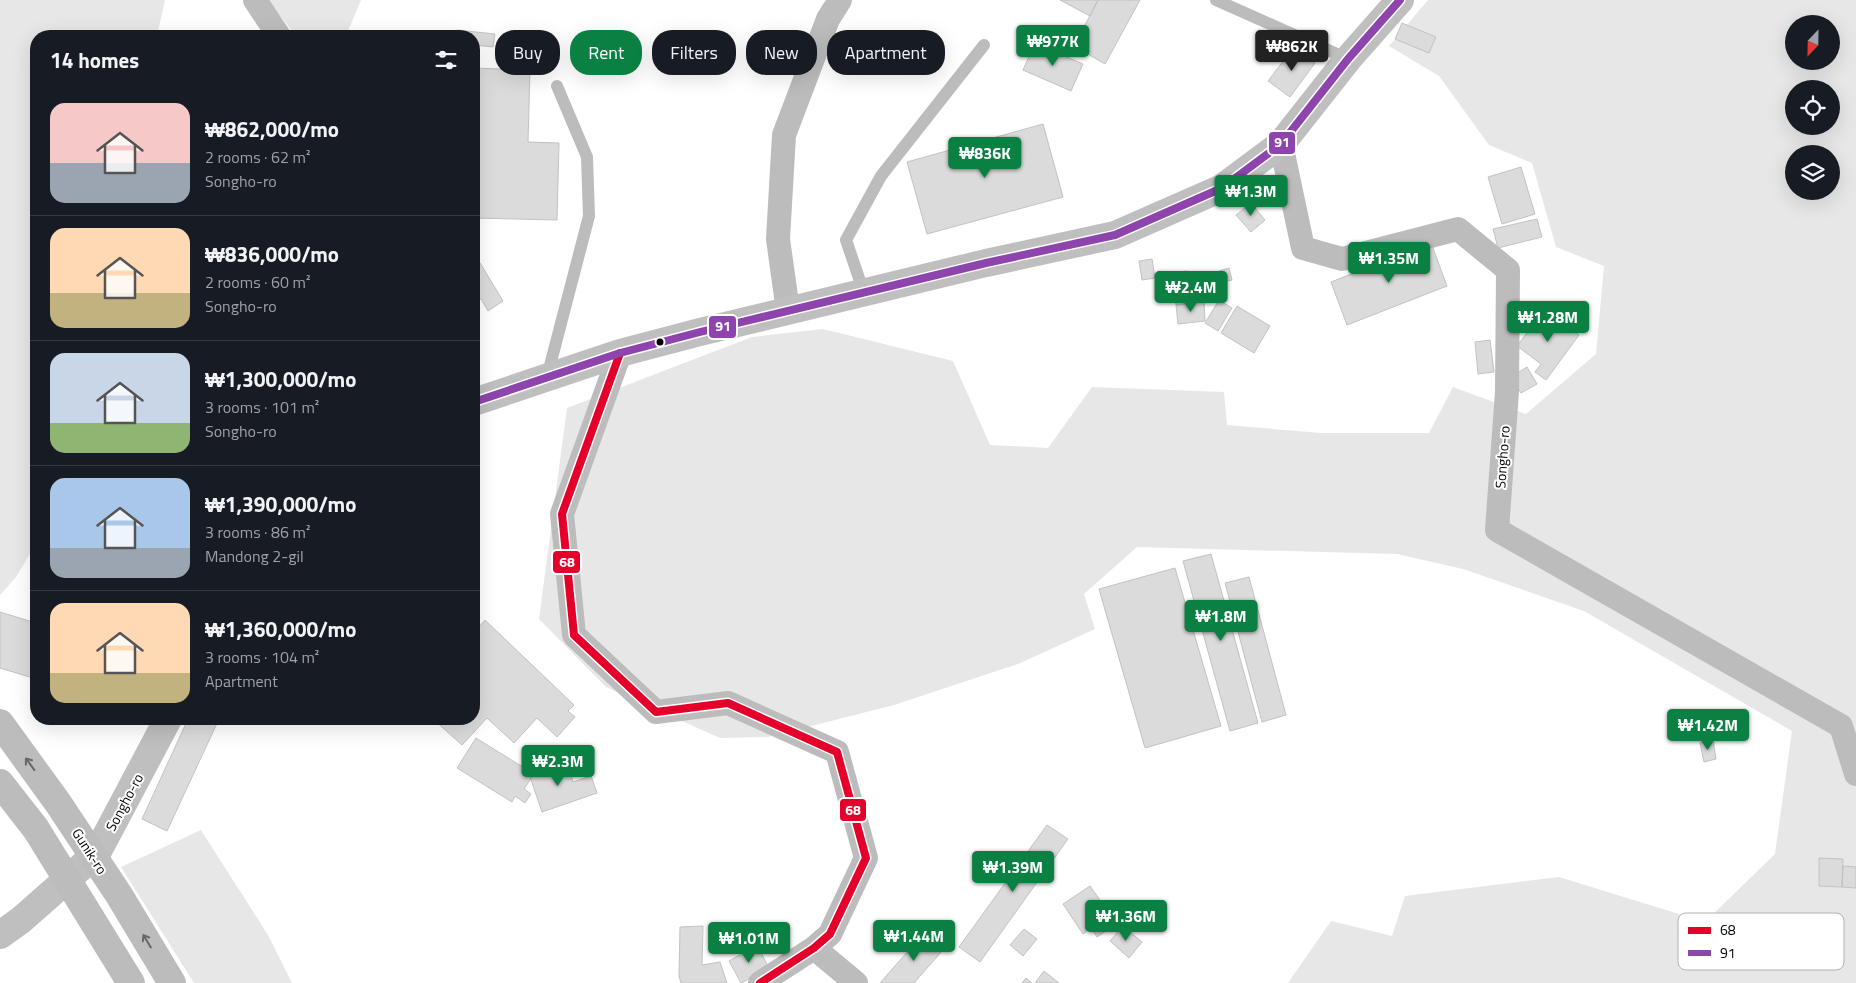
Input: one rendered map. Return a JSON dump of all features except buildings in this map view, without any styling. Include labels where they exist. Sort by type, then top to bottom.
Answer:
[{"type":"highway","name":"Gunik-ro","points":[[0,724],[58,803],[119,896],[172,983]]},
{"type":"highway","points":[[0,783],[36,829],[131,983]]},
{"type":"main road","points":[[480,400],[620,353],[700,332],[986,263],[1115,235],[1222,188],[1281,144],[1348,58],[1400,0]]},
{"type":"main road","name":"Songho-ro","points":[[0,935],[21,920],[97,853],[165,725]]},
{"type":"street","points":[[256,0],[275,30]]},
{"type":"street","points":[[788,311],[778,239],[784,135],[828,19],[840,0]]},
{"type":"street","name":"Songho-ro","points":[[1281,144],[1303,248],[1342,259],[1458,229],[1508,270],[1507,392],[1497,530],[1841,726],[1856,774]]},
{"type":"street","points":[[620,353],[562,514],[574,635],[656,712],[728,703],[837,752],[866,858],[830,934],[814,948],[760,983]]},
{"type":"street","points":[[814,948],[856,983]]},
{"type":"lane","points":[[1216,0],[1348,58]]},
{"type":"lane","points":[[864,293],[846,240],[881,176],[984,45]]},
{"type":"lane","points":[[547,377],[589,216],[587,157],[557,86]]},
{"type":"shaded area","points":[[0,0],[165,0],[158,30],[30,30],[30,554],[16,577],[0,595]]},
{"type":"shaded area","points":[[268,0],[361,0],[348,30],[291,30]]},
{"type":"shaded area","points":[[1428,0],[1856,0],[1856,983],[1288,983],[1331,921],[1392,936],[1405,896],[1559,877],[1678,914],[1678,970],[1844,970],[1844,913],[1714,913],[1775,854],[1792,731],[1584,611],[1463,569],[1397,554],[1137,547],[1084,594],[1095,629],[1018,664],[894,705],[768,737],[720,738],[606,687],[539,619],[567,408],[752,337],[823,329],[953,361],[990,445],[1048,448],[1092,387],[1224,392],[1227,425],[1321,433],[1429,433],[1453,387],[1526,414],[1596,354],[1604,266],[1556,247],[1532,163],[1489,145],[1439,76],[1389,46]]},
{"type":"shaded area","points":[[201,830],[268,935],[292,983],[194,983],[121,867]]},
{"type":"transit line","name":"91","points":[[480,400],[620,353],[700,332],[986,263],[1115,235],[1222,188],[1281,144],[1348,59],[1400,0]]},
{"type":"transit line","name":"68","points":[[620,353],[562,514],[574,635],[656,712],[728,703],[837,752],[866,858],[830,934],[814,948],[760,983]]}]
